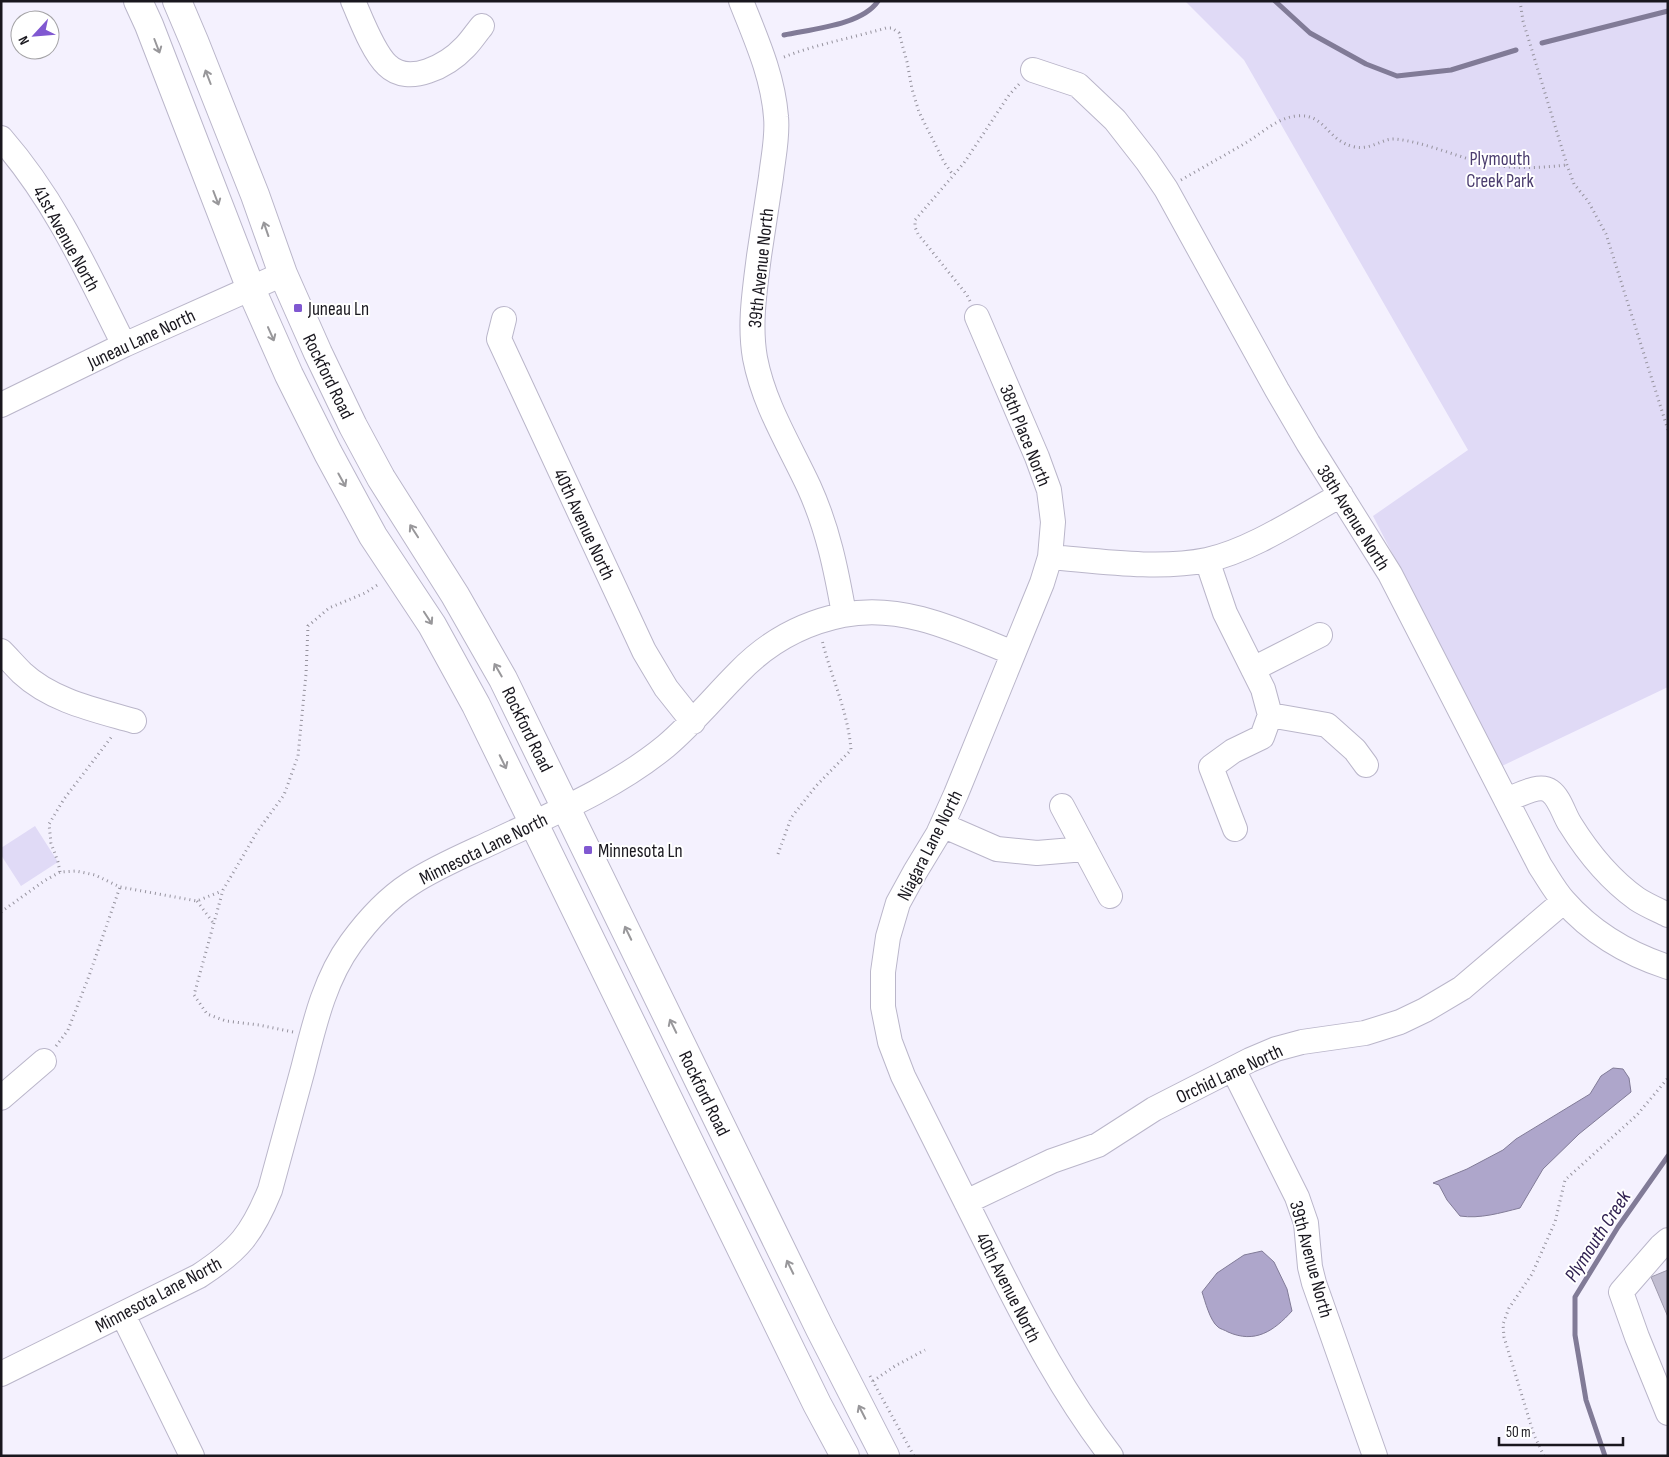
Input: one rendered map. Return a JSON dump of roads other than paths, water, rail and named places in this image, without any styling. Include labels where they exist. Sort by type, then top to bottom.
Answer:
[{"type":"main road","name":"Rockford Road","points":[[138,1],[251,289],[289,375],[328,453],[373,536],[432,625],[476,705],[812,1395],[845,1456]]},
{"type":"main road","name":"Rockford Road","points":[[177,1],[255,195],[283,274],[318,353],[381,478],[455,595],[503,678],[820,1329],[885,1456]]},
{"type":"street","points":[[352,1],[380,56],[388,66],[399,72],[412,75],[426,73],[464,48],[482,26]]},
{"type":"street","name":"39th Avenue North","points":[[741,1],[771,83],[776,118],[774,152],[754,291],[752,324],[755,357],[774,419],[809,487],[826,530],[837,573],[844,614]]},
{"type":"street","name":"38th Avenue North","points":[[1032,70],[1078,85],[1116,120],[1166,189],[1277,390],[1390,574],[1540,866],[1564,901],[1580,918],[1606,938],[1635,954],[1668,967]]},
{"type":"street","name":"41st Avenue North","points":[[1,138],[18,157],[47,198],[72,241],[124,345]]},
{"type":"street","name":"Juneau Lane North","points":[[1,406],[124,345],[283,274]]},
{"type":"street","name":"38th Place North","points":[[977,317],[1049,490],[1053,522],[1050,557]]},
{"type":"street","name":"40th Avenue North","points":[[504,319],[499,339],[644,651],[666,688],[693,722]]},
{"type":"street","points":[[1050,557],[1148,564],[1179,564],[1207,560],[1236,551],[1341,495]]},
{"type":"street","name":"Niagara Lane North","points":[[920,1111],[903,1076],[890,1042],[883,1007],[883,972],[888,937],[898,903],[942,825],[1042,583],[1050,557]]},
{"type":"street","points":[[1207,560],[1225,613],[1262,689],[1270,715],[1262,737],[1233,751],[1212,767],[1236,829]]},
{"type":"street","name":"Minnesota Lane North","points":[[1,1374],[199,1276],[223,1261],[244,1241],[260,1216],[270,1190],[312,1036],[329,982],[350,945],[376,912],[408,885],[444,864],[567,807],[626,774],[665,746],[693,722],[741,670],[769,646],[802,627],[844,614],[876,612],[913,616],[948,627],[1013,653]]},
{"type":"street","points":[[1253,669],[1320,635]]},
{"type":"street","points":[[1,651],[23,674],[53,695],[128,720]]},
{"type":"street","points":[[1270,715],[1327,726],[1355,750],[1366,765]]},
{"type":"street","points":[[1506,800],[1533,790],[1544,789],[1551,792],[1593,858],[1616,882],[1638,900],[1668,915]]},
{"type":"street","points":[[1062,806],[1110,896]]},
{"type":"street","points":[[942,825],[997,849],[1037,854],[1085,850]]},
{"type":"street","name":"Orchid Lane North","points":[[966,1202],[1052,1160],[1098,1145],[1154,1109],[1276,1049],[1302,1042],[1365,1033],[1400,1022],[1425,1010],[1462,988],[1564,901]]},
{"type":"street","points":[[1,1098],[44,1061]]},
{"type":"street","name":"39th Avenue North","points":[[1233,1069],[1297,1197],[1306,1223],[1310,1267],[1314,1283],[1375,1456]]},
{"type":"street","name":"40th Avenue North","points":[[920,1111],[1051,1367],[1084,1419],[1111,1456]]},
{"type":"street","points":[[1668,1240],[1660,1246],[1621,1292],[1636,1337],[1668,1413]]},
{"type":"street","points":[[123,1315],[192,1456]]},
{"type":"waterway","points":[[784,35],[849,21],[861,16],[878,1]]},
{"type":"waterway","points":[[1275,1],[1310,33],[1366,64],[1397,76],[1451,70],[1516,50]]},
{"type":"waterway","points":[[1542,43],[1668,11]]},
{"type":"waterway","name":"Plymouth Creek","points":[[1605,1456],[1586,1400],[1575,1335],[1575,1297],[1618,1227],[1668,1156]]},
{"type":"place","name":"Juneau Ln","points":[[298,308]]},
{"type":"place","name":"Minnesota Ln","points":[[588,850]]},
{"type":"park label","name":"Plymouth Creek Park","points":[[1500,169]]}]
